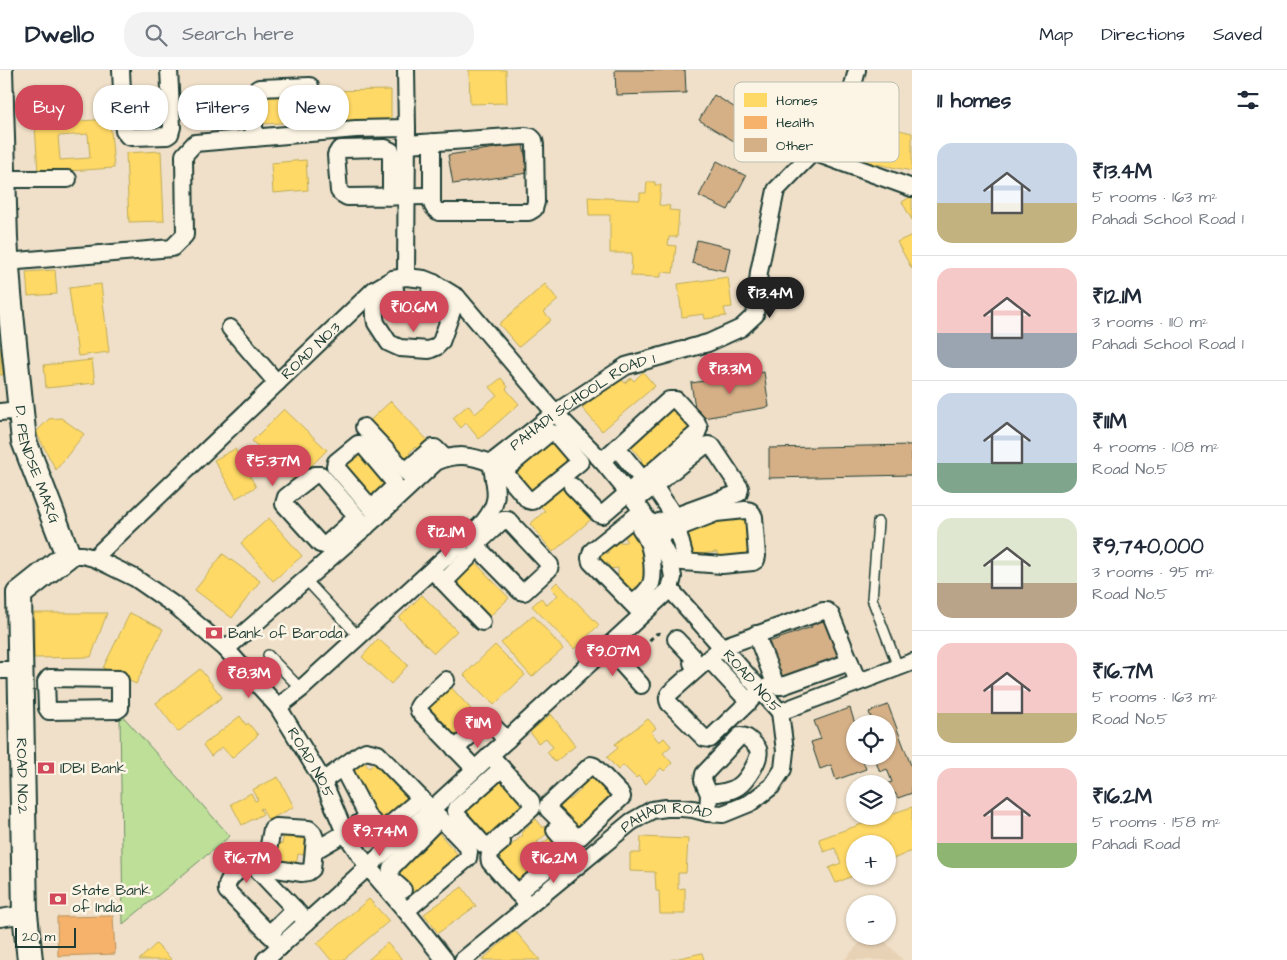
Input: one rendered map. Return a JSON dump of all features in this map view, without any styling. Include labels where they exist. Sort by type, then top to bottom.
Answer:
[{"type":"street","name":"D. PENDSE MARG","points":[[0,70],[1,179],[11,411],[68,555]]},
{"type":"street","points":[[121,70],[124,131],[128,136],[132,137],[167,136],[170,134],[172,127],[169,70]]},
{"type":"street","points":[[406,70],[407,136],[399,196],[399,278],[424,280],[434,283],[457,297],[592,459]]},
{"type":"street","points":[[254,138],[254,93],[259,88],[278,87]]},
{"type":"street","points":[[356,129],[356,149]]},
{"type":"street","points":[[6,262],[172,248],[185,235],[184,155],[196,142],[356,129],[407,136],[432,142],[531,137],[535,145],[536,202],[534,209],[529,212],[439,212],[435,210],[432,207],[432,142]]},
{"type":"street","points":[[399,196],[391,151],[385,148],[341,149],[337,152],[339,191],[347,197],[432,196]]},
{"type":"street","name":"PAHADI SCHOOL ROAD 1","points":[[496,471],[555,413],[626,366],[708,343],[741,328],[755,316],[758,272],[776,190],[803,162]]},
{"type":"street","points":[[840,162],[912,188]]},
{"type":"street","points":[[1,179],[68,179]]},
{"type":"street","name":"ROAD NO.3","points":[[94,558],[277,383],[374,296],[399,278]]},
{"type":"street","points":[[434,283],[429,296],[430,300],[451,312]]},
{"type":"street","points":[[374,296],[376,322],[389,343],[400,348],[429,350],[441,342],[457,297]]},
{"type":"street","points":[[230,328],[277,383]]},
{"type":"street","points":[[226,649],[306,580],[338,543],[410,476],[445,458],[457,456],[475,457],[496,471],[528,500],[532,501],[592,459],[617,448],[669,400],[676,400],[697,424],[699,428],[697,433],[648,483],[634,506],[592,551],[590,558],[591,562],[637,609]]},
{"type":"street","points":[[364,428],[410,476]]},
{"type":"street","points":[[496,471],[552,432],[616,477],[660,543],[672,576],[670,589],[637,609]]},
{"type":"street","points":[[648,483],[708,445],[712,446],[740,488],[739,494],[676,522],[660,543]]},
{"type":"street","points":[[617,448],[648,483],[676,522],[686,562]]},
{"type":"street","points":[[616,477],[630,464]]},
{"type":"street","points":[[278,707],[359,637],[438,576],[494,520],[496,471]]},
{"type":"street","points":[[338,543],[328,542],[324,545],[320,544],[284,504],[286,497],[314,475],[321,475],[368,517]]},
{"type":"street","points":[[572,486],[602,515],[634,506]]},
{"type":"street","points":[[323,782],[360,754],[366,751],[378,754],[431,808],[467,846],[469,851],[468,858],[411,907],[390,874],[399,849],[431,808],[607,647],[637,609],[651,583],[652,572],[648,543],[640,527],[634,506]]},
{"type":"street","points":[[660,543],[686,562],[722,566],[756,560],[754,517],[749,510],[716,513],[676,522]]},
{"type":"street","points":[[476,538],[478,549],[520,591],[526,591],[549,570],[550,565],[508,520],[494,520]]},
{"type":"street","points":[[660,543],[682,546]]},
{"type":"street","points":[[465,550],[510,596]]},
{"type":"street","points":[[9,594],[68,555]]},
{"type":"street","name":"ROAD NO.5","points":[[68,555],[82,555],[94,558],[135,578],[177,608],[226,649],[278,707],[323,782],[345,833],[368,867],[411,907],[445,960]]},
{"type":"street","points":[[438,576],[482,622]]},
{"type":"street","name":"ROAD NO.5","points":[[670,589],[722,647],[754,696],[780,712],[908,665]]},
{"type":"street","name":"ROAD NO.2","points":[[9,594],[10,670],[21,694],[25,914],[30,960]]},
{"type":"street","points":[[775,683],[754,696],[712,737],[707,739],[667,700],[670,693],[722,647],[823,611],[827,611],[831,615],[858,682]]},
{"type":"street","points":[[685,650],[707,630]]},
{"type":"street","points":[[756,634],[775,683],[778,686],[850,662]]},
{"type":"street","points":[[607,647],[642,685]]},
{"type":"street","points":[[709,659],[754,696]]},
{"type":"street","points":[[49,678],[117,678],[120,680],[121,705],[116,710],[49,711],[47,708],[47,694],[46,682],[49,678]]},
{"type":"street","points":[[446,680],[418,707],[419,712],[455,749],[479,789]]},
{"type":"street","points":[[21,694],[47,694]]},
{"type":"street","name":"PAHADI ROAD","points":[[463,960],[631,822],[652,810],[666,808],[693,809],[723,814],[750,803],[772,786],[784,769],[785,751],[780,712]]},
{"type":"street","points":[[455,749],[486,722],[490,722],[507,740]]},
{"type":"street","points":[[490,755],[502,768],[531,801],[532,808],[492,843],[484,845],[457,815],[456,811],[457,808],[502,768]]},
{"type":"street","points":[[593,765],[622,797],[588,830],[579,838],[575,837],[548,809],[548,804],[589,766],[593,765]]},
{"type":"street","points":[[342,767],[368,817],[379,828],[386,828],[431,808]]},
{"type":"street","points":[[708,813],[709,794]]},
{"type":"street","points":[[614,805],[631,822]]},
{"type":"street","points":[[529,906],[490,862],[488,856],[534,815],[542,815],[582,862]]},
{"type":"street","points":[[314,851],[368,817]]},
{"type":"street","points":[[588,830],[603,845]]},
{"type":"street","points":[[275,940],[307,922],[368,867],[399,849]]},
{"type":"street","points":[[518,894],[571,849]]},
{"type":"street","points":[[275,940],[228,892],[226,886],[228,881],[247,864],[254,866],[307,922]]},
{"type":"street","points":[[265,960],[275,940],[295,909]]},
{"type":"street","points":[[0,918],[25,914]]},
{"type":"lane","points":[[878,522],[872,599],[908,665]]},
{"type":"lane","points":[[306,580],[359,637]]},
{"type":"lane","points":[[268,655],[301,689]]},
{"type":"path","points":[[623,665],[656,634],[672,635],[685,650]]},
{"type":"shaded area","points":[[858,945],[889,945],[903,960],[844,960]]},
{"type":"green space","points":[[120,713],[230,836],[123,924]]},
{"type":"building: Homes","points":[[469,70],[506,70],[507,103],[470,104]]},
{"type":"building: Homes","points":[[391,90],[391,122],[349,122],[349,91]]},
{"type":"building: Homes","points":[[278,91],[278,123],[268,124],[268,92]]},
{"type":"building: Homes","points":[[93,120],[93,130],[111,130],[114,168],[38,173],[35,130],[83,130],[83,121]],"holes":[[[88,134],[90,158],[60,160],[58,136]]]},
{"type":"building: Homes","points":[[899,130],[912,133],[912,171],[866,162],[899,162]]},
{"type":"building: Homes","points":[[161,151],[164,221],[129,222],[126,153]]},
{"type":"building: Homes","points":[[306,160],[308,190],[273,193],[271,163]]},
{"type":"building: Homes","points":[[647,182],[655,182],[655,185],[661,185],[659,205],[670,206],[669,210],[679,211],[677,237],[669,237],[668,245],[676,246],[673,273],[661,272],[661,277],[631,276],[632,253],[610,253],[610,215],[589,215],[588,197],[640,200],[640,193],[646,193]]},
{"type":"building: Homes","points":[[912,196],[912,220],[902,202]]},
{"type":"building: Homes","points":[[912,235],[912,269],[897,242]]},
{"type":"building: Homes","points":[[55,270],[57,294],[28,296],[26,272]]},
{"type":"building: Homes","points":[[728,277],[732,307],[724,308],[726,316],[705,319],[704,314],[682,317],[678,284]]},
{"type":"building: Homes","points":[[101,284],[109,352],[78,356],[69,288]]},
{"type":"building: Homes","points":[[545,284],[558,300],[544,312],[551,320],[519,347],[499,324]]},
{"type":"building: Homes","points":[[0,347],[3,375],[0,375]]},
{"type":"building: Homes","points":[[92,360],[95,383],[46,388],[44,365]]},
{"type":"building: Homes","points":[[643,372],[655,386],[602,431],[582,408],[619,377],[625,383],[631,378],[634,381]]},
{"type":"building: Homes","points":[[501,378],[508,387],[506,389],[519,404],[479,439],[466,423],[461,428],[453,418],[468,405],[475,414],[497,395],[490,387]]},
{"type":"building: Homes","points":[[391,401],[432,445],[422,454],[415,447],[409,453],[414,458],[404,467],[365,425]]},
{"type":"building: Homes","points":[[673,404],[695,428],[645,472],[637,464],[642,460],[628,443]]},
{"type":"building: Homes","points":[[284,409],[327,450],[295,482],[252,441]]},
{"type":"building: Homes","points":[[61,418],[84,434],[56,470],[36,432],[49,419]]},
{"type":"building: Homes","points":[[553,436],[575,461],[532,499],[509,474]]},
{"type":"building: Homes","points":[[360,445],[393,484],[370,504],[337,465]]},
{"type":"building: Homes","points":[[235,449],[256,487],[236,498],[214,460]]},
{"type":"building: Homes","points":[[566,484],[594,517],[553,552],[530,524],[545,511],[540,505]]},
{"type":"building: Homes","points":[[748,512],[753,559],[718,563],[717,552],[691,555],[690,544],[685,545],[683,528],[715,524],[714,516]]},
{"type":"building: Homes","points":[[269,518],[302,556],[273,581],[241,543]]},
{"type":"building: Homes","points":[[626,528],[639,528],[640,543],[644,543],[648,571],[643,571],[644,587],[635,587],[635,590],[624,591],[618,586],[618,568],[609,569],[608,563],[598,564],[597,554],[608,553],[608,543],[626,542]]},
{"type":"building: Homes","points":[[223,554],[260,581],[232,618],[195,590]]},
{"type":"building: Homes","points":[[472,559],[509,598],[485,621],[448,582]]},
{"type":"building: Homes","points":[[557,582],[599,625],[574,649],[532,606],[541,598],[547,605],[558,595],[551,588]]},
{"type":"building: Homes","points":[[422,595],[457,631],[434,653],[399,618]]},
{"type":"building: Homes","points":[[34,613],[107,613],[91,657],[34,658]]},
{"type":"building: Homes","points":[[130,613],[163,629],[136,684],[103,668]]},
{"type":"building: Homes","points":[[533,615],[563,649],[532,677],[501,643]]},
{"type":"building: Homes","points":[[378,639],[408,665],[391,684],[362,657]]},
{"type":"building: Homes","points":[[495,645],[525,675],[494,705],[464,675]]},
{"type":"building: Homes","points":[[200,669],[222,697],[178,732],[156,703]]},
{"type":"building: Homes","points":[[448,684],[481,720],[454,744],[422,708]]},
{"type":"building: Homes","points":[[551,714],[575,746],[555,762],[547,752],[553,747],[546,738],[538,743],[530,732]]},
{"type":"building: Homes","points":[[240,716],[246,725],[248,723],[258,735],[232,758],[222,747],[211,756],[203,745]]},
{"type":"building: Homes","points":[[648,719],[656,728],[651,732],[659,742],[664,738],[671,746],[663,753],[672,763],[664,771],[661,768],[646,784],[638,776],[636,778],[623,765],[618,770],[607,757],[618,748],[615,744]]},
{"type":"building: Homes","points":[[379,759],[414,796],[382,826],[365,800],[370,796],[350,775],[364,762],[369,768]]},
{"type":"building: Homes","points":[[592,769],[617,795],[575,833],[552,809],[566,796],[570,800],[582,789],[576,783]]},
{"type":"building: Homes","points":[[504,774],[530,803],[486,842],[461,813]]},
{"type":"building: Homes","points":[[278,777],[294,807],[268,820],[262,808],[260,809],[263,814],[242,825],[231,804],[251,793],[255,801],[258,800],[252,790]]},
{"type":"building: Homes","points":[[912,807],[912,851],[896,858],[896,835],[846,835],[846,879],[836,883],[829,868],[841,863],[835,848],[824,852],[819,839],[859,825],[896,825],[896,812]]},
{"type":"building: Homes","points":[[536,819],[543,828],[545,826],[550,831],[537,842],[540,846],[553,835],[564,847],[521,885],[491,859],[499,852],[501,854],[523,835],[521,833]]},
{"type":"building: Homes","points":[[285,829],[300,832],[299,838],[307,839],[305,855],[298,854],[296,866],[268,862],[272,842],[282,844]]},
{"type":"building: Homes","points":[[436,830],[460,857],[416,897],[394,874]]},
{"type":"building: Homes","points":[[641,837],[688,839],[686,873],[678,873],[678,889],[685,888],[685,914],[660,914],[659,891],[656,891],[655,872],[630,871],[630,853],[640,853]]},
{"type":"building: Homes","points":[[462,887],[476,906],[438,933],[424,914]]},
{"type":"building: Homes","points":[[369,899],[389,921],[343,960],[331,960],[317,943]]},
{"type":"building: Homes","points":[[515,931],[540,960],[482,960]]},
{"type":"building: Homes","points":[[387,943],[403,960],[368,960]]},
{"type":"building: Homes","points":[[156,944],[172,960],[139,960]]},
{"type":"building: Homes","points":[[702,953],[704,960],[670,960]]},
{"type":"building: Health","points":[[113,916],[115,954],[58,956],[57,917]]},
{"type":"building: Other","points":[[615,70],[685,70],[686,93],[616,95]]},
{"type":"building: Other","points":[[714,95],[734,107],[734,141],[699,120]]},
{"type":"building: Other","points":[[523,144],[528,173],[453,184],[448,155]]},
{"type":"building: Other","points":[[717,161],[746,176],[728,210],[699,196]]},
{"type":"building: Other","points":[[697,240],[730,248],[725,271],[692,263]]},
{"type":"building: Other","points":[[764,372],[769,407],[697,419],[691,383]]},
{"type":"building: Other","points":[[912,445],[912,475],[769,478],[769,448]]},
{"type":"building: Other","points":[[826,618],[841,661],[779,683],[766,643],[812,627],[810,624]]},
{"type":"building: Other","points":[[888,705],[892,715],[870,715],[869,712]]},
{"type":"building: Other","points":[[850,708],[852,715],[846,715],[846,765],[865,765],[866,769],[836,780],[831,765],[820,769],[811,742],[821,739],[814,721]]},
{"type":"building: Other","points":[[896,726],[912,768],[912,793],[898,798],[896,795],[896,775],[889,775],[887,769],[880,772],[877,765],[896,765]]},
{"type":"place","name":"Bank of Baroda","points":[[214,633]]},
{"type":"place","name":"IDBI Bank","points":[[46,768]]},
{"type":"place","name":"State Bank of India","points":[[58,899]]}]
